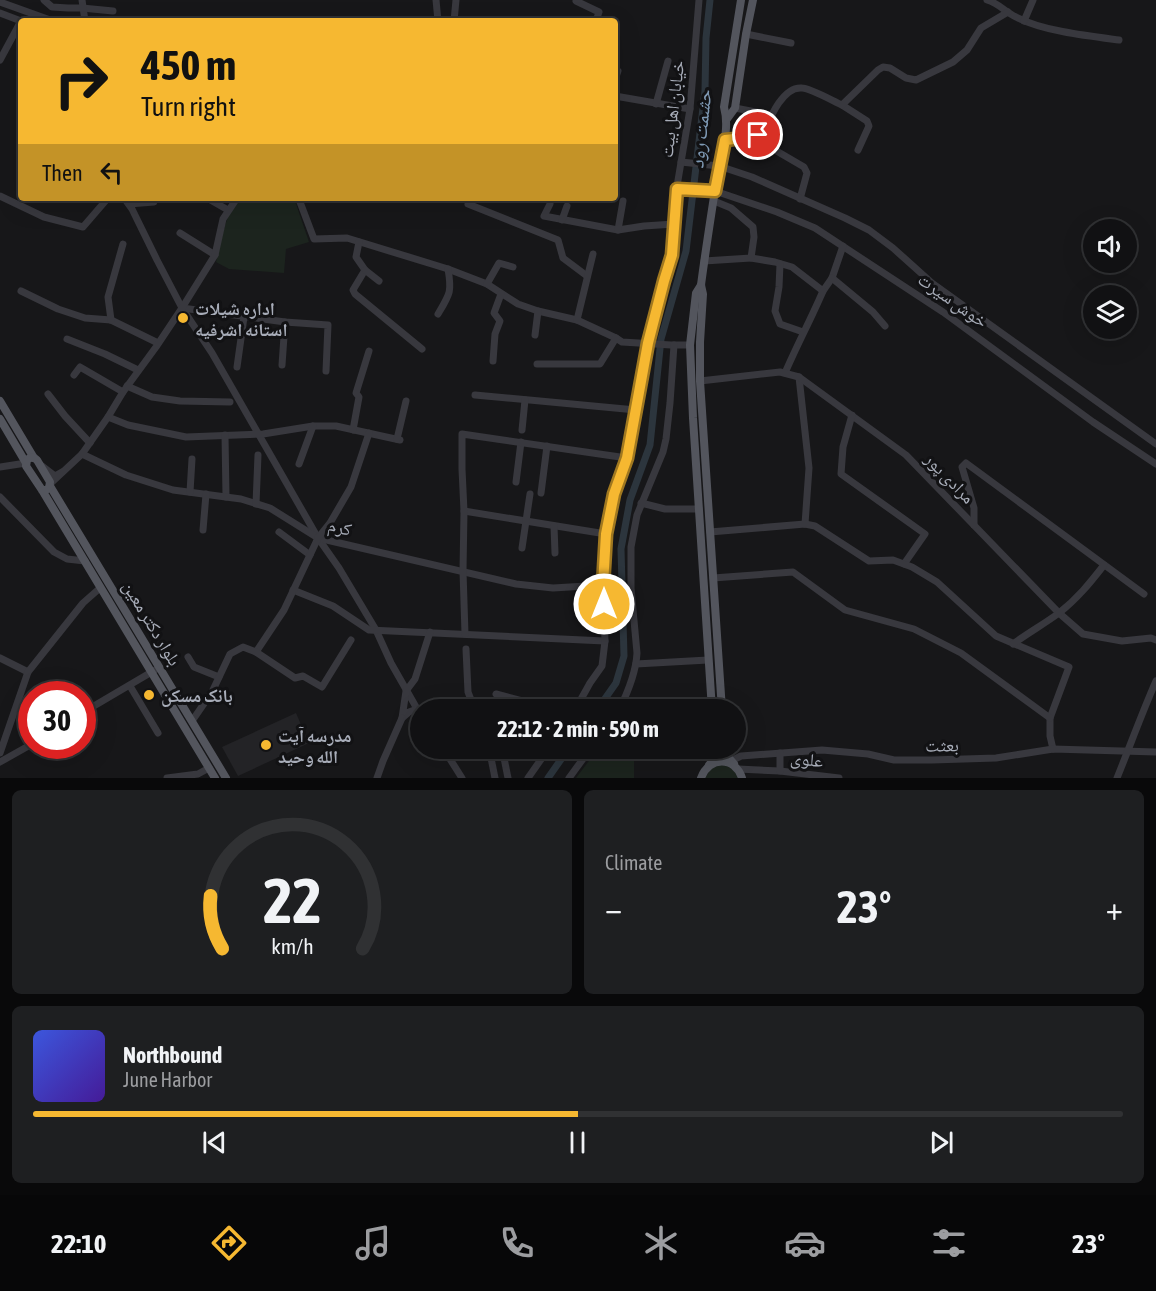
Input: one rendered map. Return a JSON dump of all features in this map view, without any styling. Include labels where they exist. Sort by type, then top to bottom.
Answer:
[{"type":"main road","points":[[720,699],[700,381],[703,294],[701,285],[725,140],[727,119],[724,107],[741,0]]},
{"type":"main road","points":[[727,119],[735,108],[753,0]]},
{"type":"main road","points":[[701,285],[696,293],[690,345],[711,699]]},
{"type":"main road","points":[[0,401],[31,462],[35,480],[48,486]]},
{"type":"main road","points":[[0,419],[48,486]]},
{"type":"main road","name":"بلوار دکتر معین","points":[[48,486],[100,588],[192,721],[226,778]]},
{"type":"main road","name":"بلوار دکتر معین","points":[[48,486],[156,670],[215,778]]},
{"type":"main road","points":[[700,777],[714,759]]},
{"type":"main road","points":[[731,759],[742,778]]},
{"type":"main road","points":[[708,766],[724,761],[735,766]]},
{"type":"street","points":[[44,0],[52,7],[68,8],[82,4],[113,11]]},
{"type":"street","points":[[436,0],[438,18]]},
{"type":"street","points":[[454,18],[456,0]]},
{"type":"street","name":"خیابان اهل بیت","points":[[581,699],[602,666],[605,641],[603,585],[606,534],[614,494],[627,458],[664,281],[672,255],[675,198],[690,109],[699,0]]},
{"type":"street","points":[[987,0],[996,3],[1024,21],[1076,34],[1119,40]]},
{"type":"street","points":[[1024,21],[1033,0]]},
{"type":"street","points":[[576,1],[599,12],[597,18]]},
{"type":"street","points":[[0,2],[45,18]]},
{"type":"street","points":[[842,105],[883,67],[890,68],[906,78],[916,80],[953,62],[967,50],[981,28],[1008,12]]},
{"type":"street","points":[[0,13],[18,20]]},
{"type":"street","points":[[0,60],[18,27]]},
{"type":"street","points":[[746,34],[791,43]]},
{"type":"street","points":[[656,104],[668,61]]},
{"type":"street","points":[[725,140],[754,137],[764,132],[770,117],[786,94],[794,89],[803,88],[842,105],[867,121],[869,126],[858,150]]},
{"type":"street","points":[[618,97],[690,109]]},
{"type":"street","points":[[735,108],[761,112]]},
{"type":"street","points":[[758,135],[768,146],[804,167],[807,174],[800,199]]},
{"type":"street","name":"خوش سیرت","points":[[681,158],[719,166],[752,177],[869,230],[932,283],[1156,444]]},
{"type":"street","name":"خوش سیرت","points":[[677,189],[715,191],[777,212],[815,228],[943,312],[1093,422],[1156,464]]},
{"type":"street","points":[[0,196],[44,217],[82,227],[105,201]]},
{"type":"street","points":[[127,201],[154,201]]},
{"type":"street","points":[[127,201],[182,308],[212,353],[318,538],[376,630],[411,699]]},
{"type":"street","points":[[212,201],[228,210]]},
{"type":"street","points":[[48,486],[82,454],[182,308],[214,255],[223,219],[235,201]]},
{"type":"street","points":[[299,201],[314,238],[347,238],[448,269],[487,284],[518,304],[577,320],[622,342],[690,345]]},
{"type":"street","points":[[618,230],[623,201]]},
{"type":"street","points":[[714,201],[731,208],[753,227],[751,258]]},
{"type":"street","points":[[468,204],[558,240],[563,258],[587,276]]},
{"type":"street","points":[[550,204],[544,216],[618,230],[674,224]]},
{"type":"street","points":[[562,220],[567,206]]},
{"type":"street","points":[[180,233],[214,255]]},
{"type":"street","points":[[359,242],[356,257],[365,270],[379,281]]},
{"type":"street","points":[[111,320],[108,297],[123,244]]},
{"type":"street","points":[[785,373],[823,291],[832,278],[843,246]]},
{"type":"street","points":[[577,320],[593,254]]},
{"type":"street","points":[[704,261],[751,258],[792,267],[823,291]]},
{"type":"street","points":[[487,284],[499,263],[513,267]]},
{"type":"street","points":[[780,264],[775,311],[780,324],[803,332]]},
{"type":"street","points":[[438,314],[450,292],[448,269]]},
{"type":"street","points":[[365,270],[353,291],[355,294],[422,349]]},
{"type":"street","points":[[832,278],[873,312],[885,326]]},
{"type":"street","points":[[21,291],[58,309],[85,318],[111,320],[158,343]]},
{"type":"street","points":[[493,361],[495,334],[500,321],[494,313],[501,294]]},
{"type":"street","points":[[182,308],[285,322],[328,325],[326,371]]},
{"type":"street","points":[[535,335],[538,311]]},
{"type":"street","points":[[237,367],[244,317]]},
{"type":"street","points":[[282,365],[285,322]]},
{"type":"street","points":[[537,364],[600,364],[616,338]]},
{"type":"street","points":[[67,339],[138,370]]},
{"type":"street","points":[[624,699],[636,664],[637,654],[631,588],[632,547],[637,515],[663,452],[666,439],[673,345]]},
{"type":"street","points":[[354,430],[359,397],[356,393],[369,351]]},
{"type":"street","points":[[74,375],[80,367],[125,389],[152,397],[180,401],[230,402]]},
{"type":"street","name":"مرادی پور","points":[[700,381],[780,372],[799,377],[906,455],[1059,613],[1083,634],[1122,641],[1151,638],[1156,640]]},
{"type":"street","points":[[799,377],[809,468],[805,524]]},
{"type":"street","points":[[48,394],[90,442]]},
{"type":"street","points":[[475,395],[636,410]]},
{"type":"street","points":[[522,430],[525,400]]},
{"type":"street","points":[[108,417],[128,425],[186,437],[257,434],[313,426],[336,426],[398,439],[406,402]]},
{"type":"street","points":[[852,415],[843,447],[841,474],[925,534],[904,564]]},
{"type":"street","points":[[299,464],[313,426]]},
{"type":"street","points":[[256,652],[284,610],[318,538],[330,523],[351,487],[369,433]]},
{"type":"street","points":[[465,634],[462,434],[627,458]]},
{"type":"street","points":[[225,435],[226,497]]},
{"type":"street","points":[[516,482],[521,442]]},
{"type":"street","points":[[541,493],[547,446]]},
{"type":"street","name":"کرم","points":[[82,454],[126,475],[173,490],[241,499],[270,508],[318,538],[516,584],[553,588],[603,585]]},
{"type":"street","points":[[256,504],[258,455]]},
{"type":"street","points":[[190,492],[192,459]]},
{"type":"street","points":[[0,467],[31,462],[55,476],[67,469]]},
{"type":"street","points":[[974,525],[974,508],[962,467],[966,463],[1144,594]]},
{"type":"street","points":[[203,530],[206,494]]},
{"type":"street","points":[[522,548],[530,494]]},
{"type":"street","points":[[0,497],[54,552],[67,558],[85,561]]},
{"type":"street","points":[[641,503],[665,509],[699,510]]},
{"type":"street","points":[[464,512],[606,534]]},
{"type":"street","points":[[710,532],[805,524],[815,526],[869,561],[894,560],[912,567],[937,582],[996,636],[1069,667],[1050,718],[1053,749]]},
{"type":"street","points":[[554,526],[555,553]]},
{"type":"street","points":[[279,532],[310,555]]},
{"type":"street","points":[[1013,644],[1059,613],[1083,592],[1104,565]]},
{"type":"street","points":[[713,578],[793,573],[846,610],[914,629],[962,652],[1050,718]]},
{"type":"street","points":[[0,753],[28,672],[83,603],[100,588]]},
{"type":"street","points":[[293,590],[333,606],[369,630],[605,641]]},
{"type":"street","points":[[377,778],[382,761],[402,717],[406,691],[415,679],[430,632]]},
{"type":"street","points":[[192,721],[212,692],[230,654],[243,647],[256,652],[295,678],[303,676],[321,687],[351,640]]},
{"type":"street","points":[[466,649],[468,692],[471,699]]},
{"type":"street","points":[[188,657],[194,667],[219,677]]},
{"type":"street","points":[[0,658],[28,672]]},
{"type":"street","points":[[636,664],[708,660]]},
{"type":"street","points":[[96,705],[156,670]]},
{"type":"street","points":[[1117,778],[1156,681]]},
{"type":"street","points":[[130,686],[158,733]]},
{"type":"street","points":[[496,694],[515,699]]},
{"type":"street","points":[[402,717],[410,712]]},
{"type":"street","points":[[0,720],[10,723]]},
{"type":"street","name":"بعثت","points":[[735,766],[741,756],[822,750],[868,754],[894,760],[996,758],[1053,749],[1156,752]]},
{"type":"street","points":[[0,761],[18,751]]},
{"type":"street","points":[[780,753],[780,771]]},
{"type":"street","points":[[449,759],[462,778]]},
{"type":"street","points":[[491,759],[495,778]]},
{"type":"street","points":[[504,759],[508,778]]},
{"type":"street","points":[[528,778],[541,759]]},
{"type":"street","points":[[569,778],[583,759]]},
{"type":"street","name":"علوی","points":[[735,766],[839,778]]},
{"type":"street","points":[[166,778],[198,774],[209,768]]},
{"type":"street","points":[[760,778],[771,771]]},
{"type":"shaded area","points":[[237,201],[295,201],[309,242],[286,249],[284,273],[229,269],[216,262],[227,220]]},
{"type":"shaded area","name":"مدرسه آیت الله وحید","points":[[296,713],[309,743],[238,776],[222,747]]},
{"type":"shaded area","points":[[590,759],[634,759],[634,778],[576,778]]},
{"type":"shaded area","points":[[723,764],[733,769],[738,778],[705,778],[712,767]]},
{"type":"waterway","name":"حشمت رود","points":[[605,699],[616,683],[624,656],[621,549],[630,500],[650,445],[661,339],[686,251],[705,91],[706,38],[710,0]]},
{"type":"waterway","name":"حشمت رود","points":[[548,778],[561,759]]},
{"type":"place","name":"اداره شیلات استانه اشرفیه","points":[[183,318]]},
{"type":"place","name":"بانک مسکن","points":[[149,695]]},
{"type":"place","name":"مدرسه آیت الله وحید","points":[[266,745]]},
{"type":"route","points":[[604,604],[606,534],[614,494],[627,458],[648,343],[672,255],[677,189],[715,191],[725,140],[758,135]]}]
